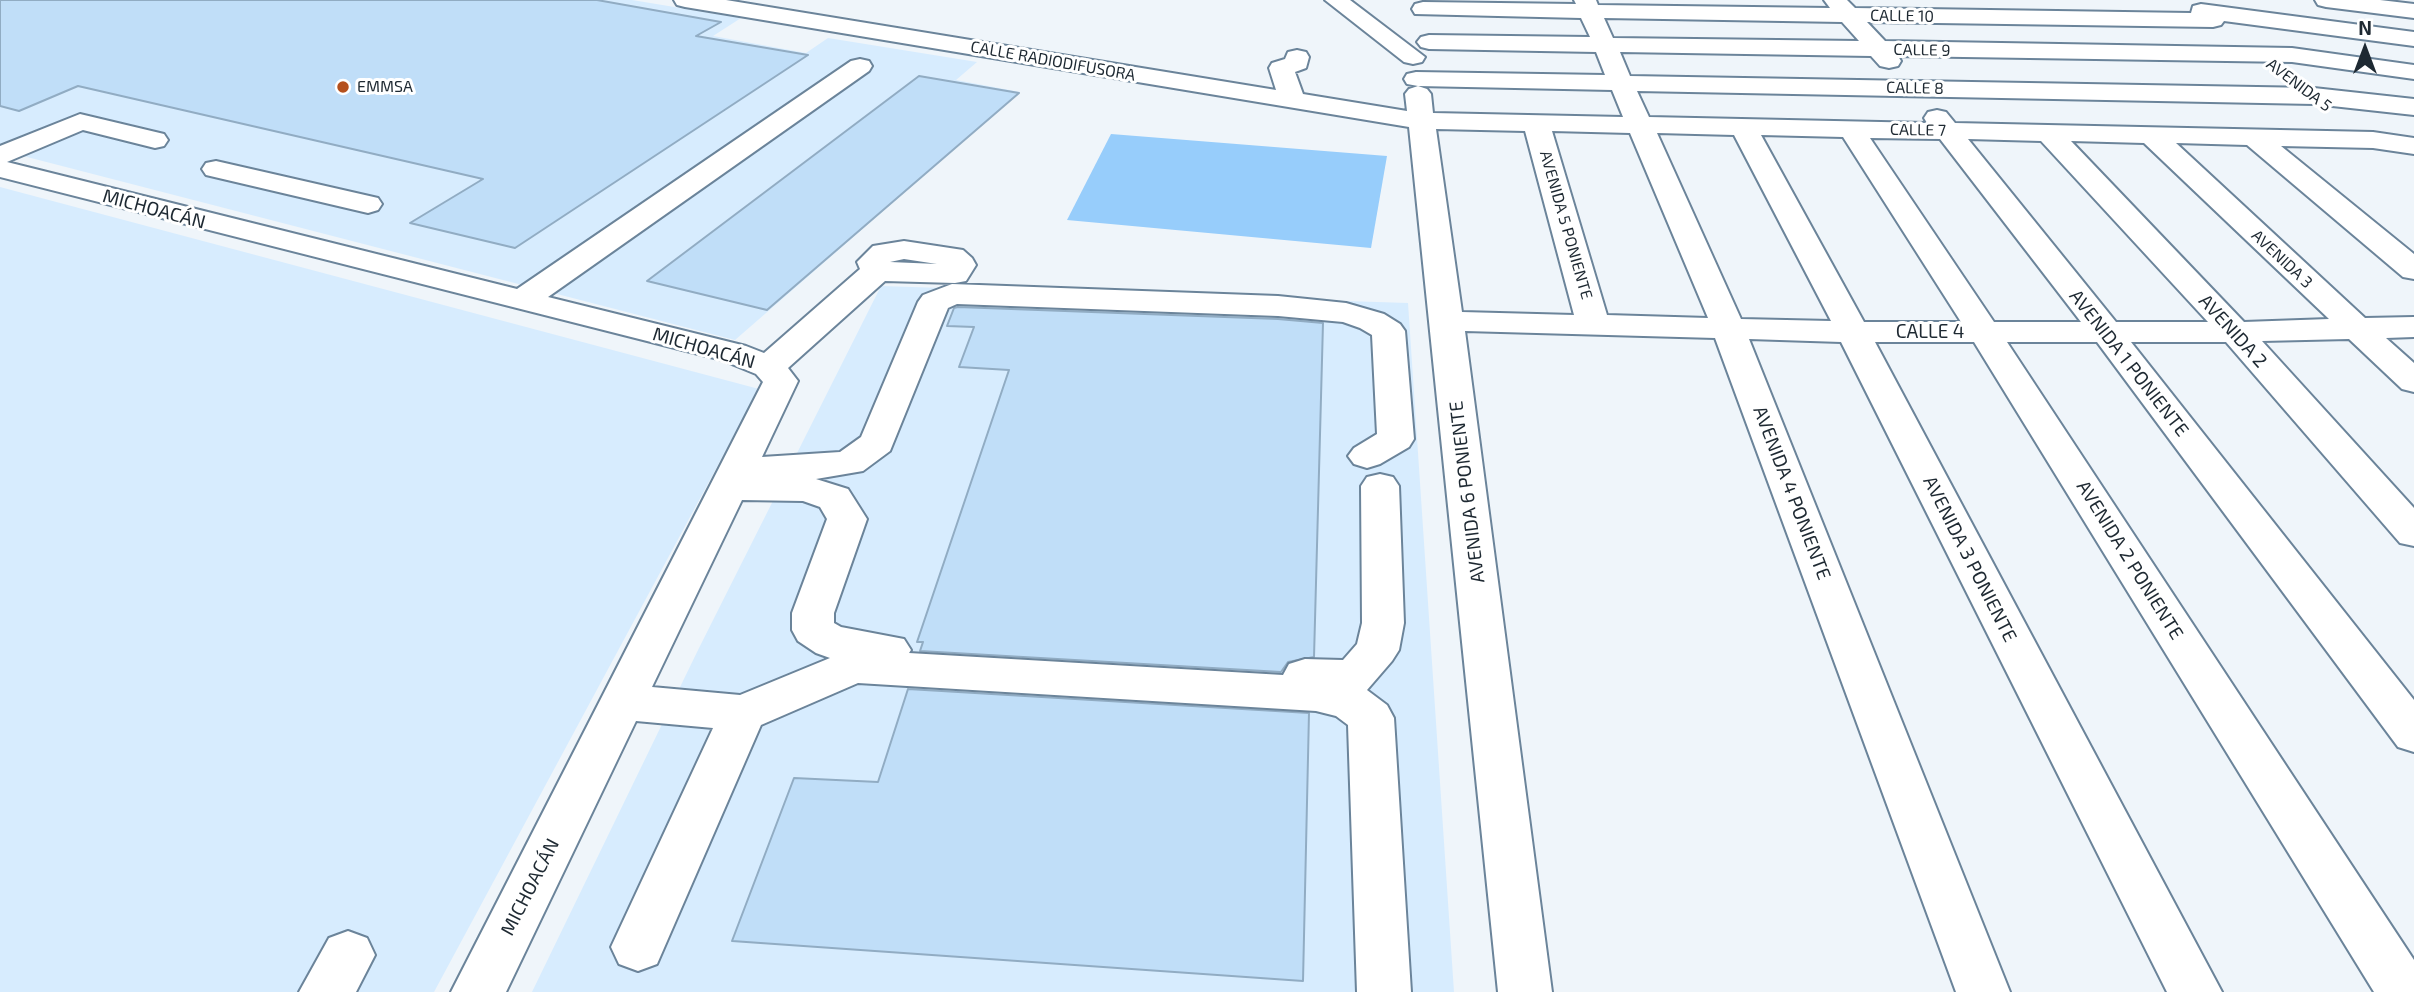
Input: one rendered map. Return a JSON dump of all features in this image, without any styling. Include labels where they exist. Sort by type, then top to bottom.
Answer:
[{"type":"street","name":"CALLE RADIODIFUSORA","points":[[685,0],[719,2],[1421,121]]},
{"type":"street","points":[[1336,0],[1419,60]]},
{"type":"street","points":[[2326,0],[2414,11]]},
{"type":"street","name":"AVENIDA 6 PONIENTE","points":[[1422,4],[1419,60],[1421,121],[1447,321],[1525,992]]},
{"type":"street","name":"CALLE 10","points":[[1422,4],[2200,10],[2414,39]]},
{"type":"street","points":[[812,19],[835,5]]},
{"type":"street","name":"AVENIDA 4 PONIENTE","points":[[1587,5],[1729,330],[1983,992]]},
{"type":"street","name":"AVENIDA 1 PONIENTE","points":[[1841,8],[1948,131],[2107,332],[2414,734]]},
{"type":"street","name":"AVENIDA 5","points":[[2200,10],[2414,170]]},
{"type":"street","points":[[920,38],[948,23],[981,26]]},
{"type":"street","points":[[1015,54],[1031,45],[1065,38]]},
{"type":"street","name":"CALLE 9","points":[[1419,60],[1606,46],[2292,55],[2414,72]]},
{"type":"street","points":[[1292,100],[1281,68],[1297,63],[1297,57]]},
{"type":"street","name":"CALLE 8","points":[[1419,60],[1621,83],[2314,96],[2414,107]]},
{"type":"street","points":[[522,300],[860,66]]},
{"type":"street","name":"CALLE 7","points":[[1421,121],[2254,137],[2373,140],[2414,146]]},
{"type":"street","name":"AVENIDA 5 PONIENTE","points":[[1537,125],[1594,326]]},
{"type":"street","name":"AVENIDA 3 PONIENTE","points":[[1744,128],[1853,332],[2195,992]]},
{"type":"street","name":"AVENIDA 2 PONIENTE","points":[[1852,130],[1985,332],[2404,992]]},
{"type":"street","name":"AVENIDA 2","points":[[2047,132],[2235,332],[2414,533]]},
{"type":"street","name":"AVENIDA 3","points":[[2151,135],[2414,382]]},
{"type":"street","points":[[0,156],[47,136]]},
{"type":"street","points":[[2254,137],[2414,270]]},
{"type":"street","name":"MICHOACÁN","points":[[0,169],[261,237],[734,354],[768,367],[781,382],[478,992]]},
{"type":"street","points":[[216,169],[368,204]]},
{"type":"street","points":[[261,237],[334,197]]},
{"type":"street","points":[[768,367],[877,271]]},
{"type":"street","points":[[952,294],[1278,306],[1346,313],[1373,321],[1388,331],[1396,439],[1374,471],[1383,623],[1377,650],[1354,677],[883,650],[831,642],[813,631],[813,613],[847,519],[834,498],[805,489],[735,477],[850,463],[877,443],[934,303],[952,294]]},
{"type":"street","name":"CALLE 4","points":[[1447,321],[1853,332],[2235,332],[2414,327]]},
{"type":"street","points":[[623,702],[743,713],[854,666],[1316,694],[1349,701],[1371,718],[1384,992]]},
{"type":"street","points":[[638,947],[743,713]]},
{"type":"shaded area","points":[[0,0],[632,0],[741,18],[713,36],[806,53],[828,38],[977,62],[956,80],[1020,92],[735,340],[0,150]]},
{"type":"shaded area","points":[[1111,134],[1387,156],[1371,248],[1067,220]]},
{"type":"shaded area","points":[[0,187],[759,389],[434,992],[0,992]]},
{"type":"shaded area","points":[[881,286],[1408,303],[1454,992],[532,992],[699,648]]},
{"type":"building","name":"EMMSA","points":[[0,0],[597,0],[721,22],[696,36],[808,55],[515,248],[410,223],[483,179],[78,86],[19,111],[0,106]]},
{"type":"building","points":[[919,76],[1019,93],[767,310],[647,281]]},
{"type":"building","points":[[954,308],[1323,323],[1314,657],[1288,662],[1281,672],[920,651],[923,642],[917,642],[1009,370],[959,367],[974,327],[947,326]]},
{"type":"building","points":[[908,689],[1309,713],[1303,981],[732,941],[794,778],[878,782]]},
{"type":"place","name":"EMMSA","points":[[343,87]]}]
